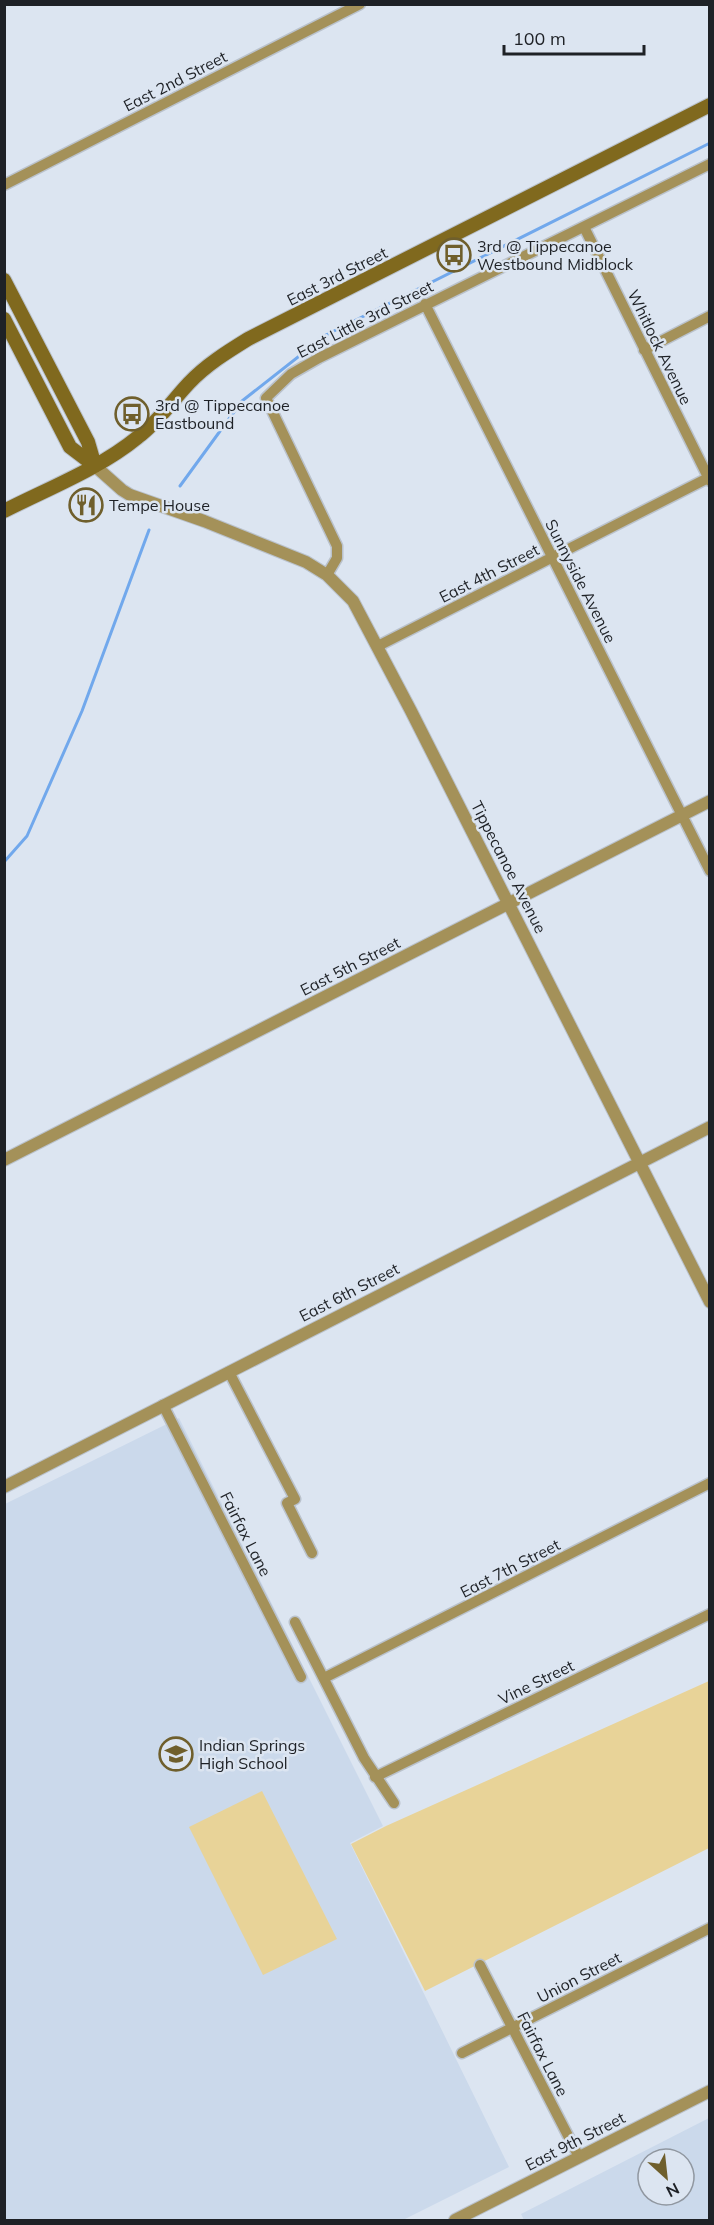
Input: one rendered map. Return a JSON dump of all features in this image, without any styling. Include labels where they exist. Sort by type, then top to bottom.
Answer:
[{"type":"main road","name":"East 3rd Street","points":[[4,510],[95,466],[136,439],[152,425],[189,383],[206,368],[248,339],[710,105]]},
{"type":"main road","points":[[4,280],[88,442],[95,466]]},
{"type":"main road","points":[[4,319],[70,447],[95,466]]},
{"type":"street","name":"East 2nd Street","points":[[4,185],[360,4]]},
{"type":"street","name":"East Little 3rd Street","points":[[327,574],[337,558],[337,546],[266,398],[291,374],[425,304],[710,164]]},
{"type":"street","name":"Whitlock Avenue","points":[[584,227],[709,479]]},
{"type":"street","name":"Sunnyside Avenue","points":[[425,304],[710,871]]},
{"type":"street","points":[[644,350],[710,316]]},
{"type":"street","name":"Tippecanoe Avenue","points":[[95,466],[130,495],[204,521],[306,562],[327,574],[353,601],[509,903],[710,1302]]},
{"type":"street","name":"East 4th Street","points":[[378,646],[709,479]]},
{"type":"street","name":"East 5th Street","points":[[4,1160],[710,801]]},
{"type":"street","name":"East 6th Street","points":[[4,1487],[710,1127]]},
{"type":"street","points":[[229,1372],[295,1499],[287,1503],[312,1553]]},
{"type":"street","name":"Fairfax Lane","points":[[163,1405],[301,1677]]},
{"type":"street","name":"East 7th Street","points":[[324,1678],[710,1483]]},
{"type":"street","name":"Vine Street","points":[[375,1777],[710,1614]]},
{"type":"street","points":[[295,1622],[375,1777],[394,1803]]},
{"type":"street","name":"Union Street","points":[[462,2053],[710,1928]]},
{"type":"street","name":"Fairfax Lane","points":[[480,1965],[579,2157]]},
{"type":"street","name":"East 9th Street","points":[[455,2220],[710,2091]]},
{"type":"shaded area","name":"Indian Springs High School","points":[[179,1418],[383,1826],[350,1843],[509,2167],[403,2220],[5,2220],[5,1504]]},
{"type":"shaded area","points":[[709,1681],[709,1848],[425,1991],[351,1844],[386,1826]]},
{"type":"shaded area","points":[[262,1791],[337,1939],[263,1975],[189,1827]]},
{"type":"shaded area","points":[[709,2118],[709,2220],[524,2220],[521,2214],[636,2155],[636,2207],[696,2207],[696,2147],[652,2147]]},
{"type":"waterway","points":[[180,486],[242,401],[326,335],[710,143]]},
{"type":"waterway","points":[[4,862],[27,836],[82,711],[149,530]]},
{"type":"place","name":"3rd @ Tippecanoe Westbound Midblock","points":[[454,255]]},
{"type":"place","name":"3rd @ Tippecanoe Eastbound","points":[[132,414]]},
{"type":"place","name":"Tempe House","points":[[86,505]]},
{"type":"place","name":"Indian Springs High School","points":[[176,1754]]}]
